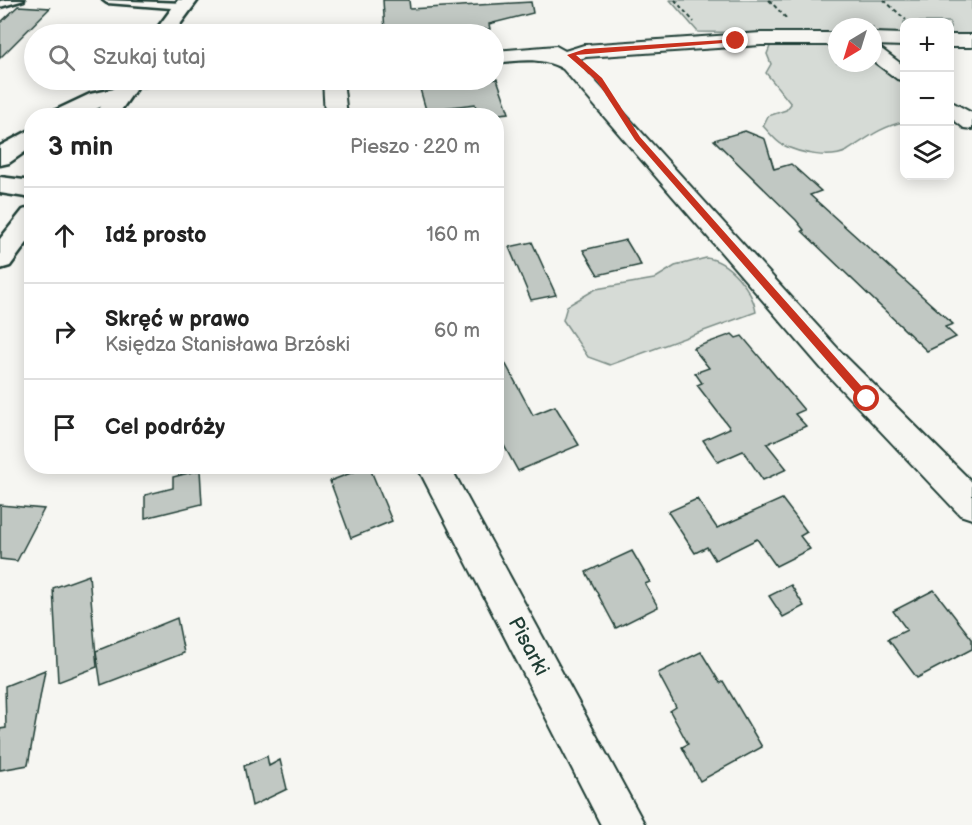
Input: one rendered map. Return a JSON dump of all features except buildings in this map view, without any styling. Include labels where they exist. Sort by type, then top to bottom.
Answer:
[{"type":"main road","points":[[170,24],[186,3]]},
{"type":"main road","points":[[79,108],[117,90]]},
{"type":"main road","points":[[111,108],[123,90]]},
{"type":"main road","points":[[0,157],[24,141]]},
{"type":"main road","points":[[0,185],[24,189]]},
{"type":"main road","points":[[0,259],[24,227]]},
{"type":"street","points":[[504,56],[536,54],[564,56],[585,51],[761,39],[828,39]]},
{"type":"street","points":[[882,39],[900,40]]},
{"type":"street","points":[[954,41],[972,41]]},
{"type":"street","points":[[564,56],[838,368],[972,504]]},
{"type":"street","points":[[882,59],[900,72]]},
{"type":"street","points":[[334,90],[335,108]]},
{"type":"street","points":[[954,110],[972,123]]},
{"type":"street","name":"Pisarki","points":[[437,474],[624,825]]},
{"type":"lane","points":[[0,4],[20,0]]},
{"type":"lane","points":[[107,0],[186,3]]},
{"type":"path","points":[[769,0],[788,21]]},
{"type":"path","points":[[884,0],[904,18]]},
{"type":"shaded area","points":[[670,0],[972,0],[972,37],[954,37],[954,18],[900,18],[900,36],[882,35],[882,18],[828,18],[828,34],[698,32]]},
{"type":"shaded area","points":[[828,42],[828,72],[882,72],[882,65],[900,78],[900,123],[881,130],[840,154],[815,154],[797,151],[783,145],[763,126],[768,116],[786,110],[791,104],[766,73],[771,64],[767,54],[771,44]]},
{"type":"shaded area","points":[[706,258],[723,264],[731,270],[745,286],[756,312],[610,365],[588,357],[563,320],[567,306],[596,289],[654,279],[675,266]]},
{"type":"route","points":[[736,41],[585,51],[571,55],[581,61],[600,80],[637,138],[867,399]]}]
